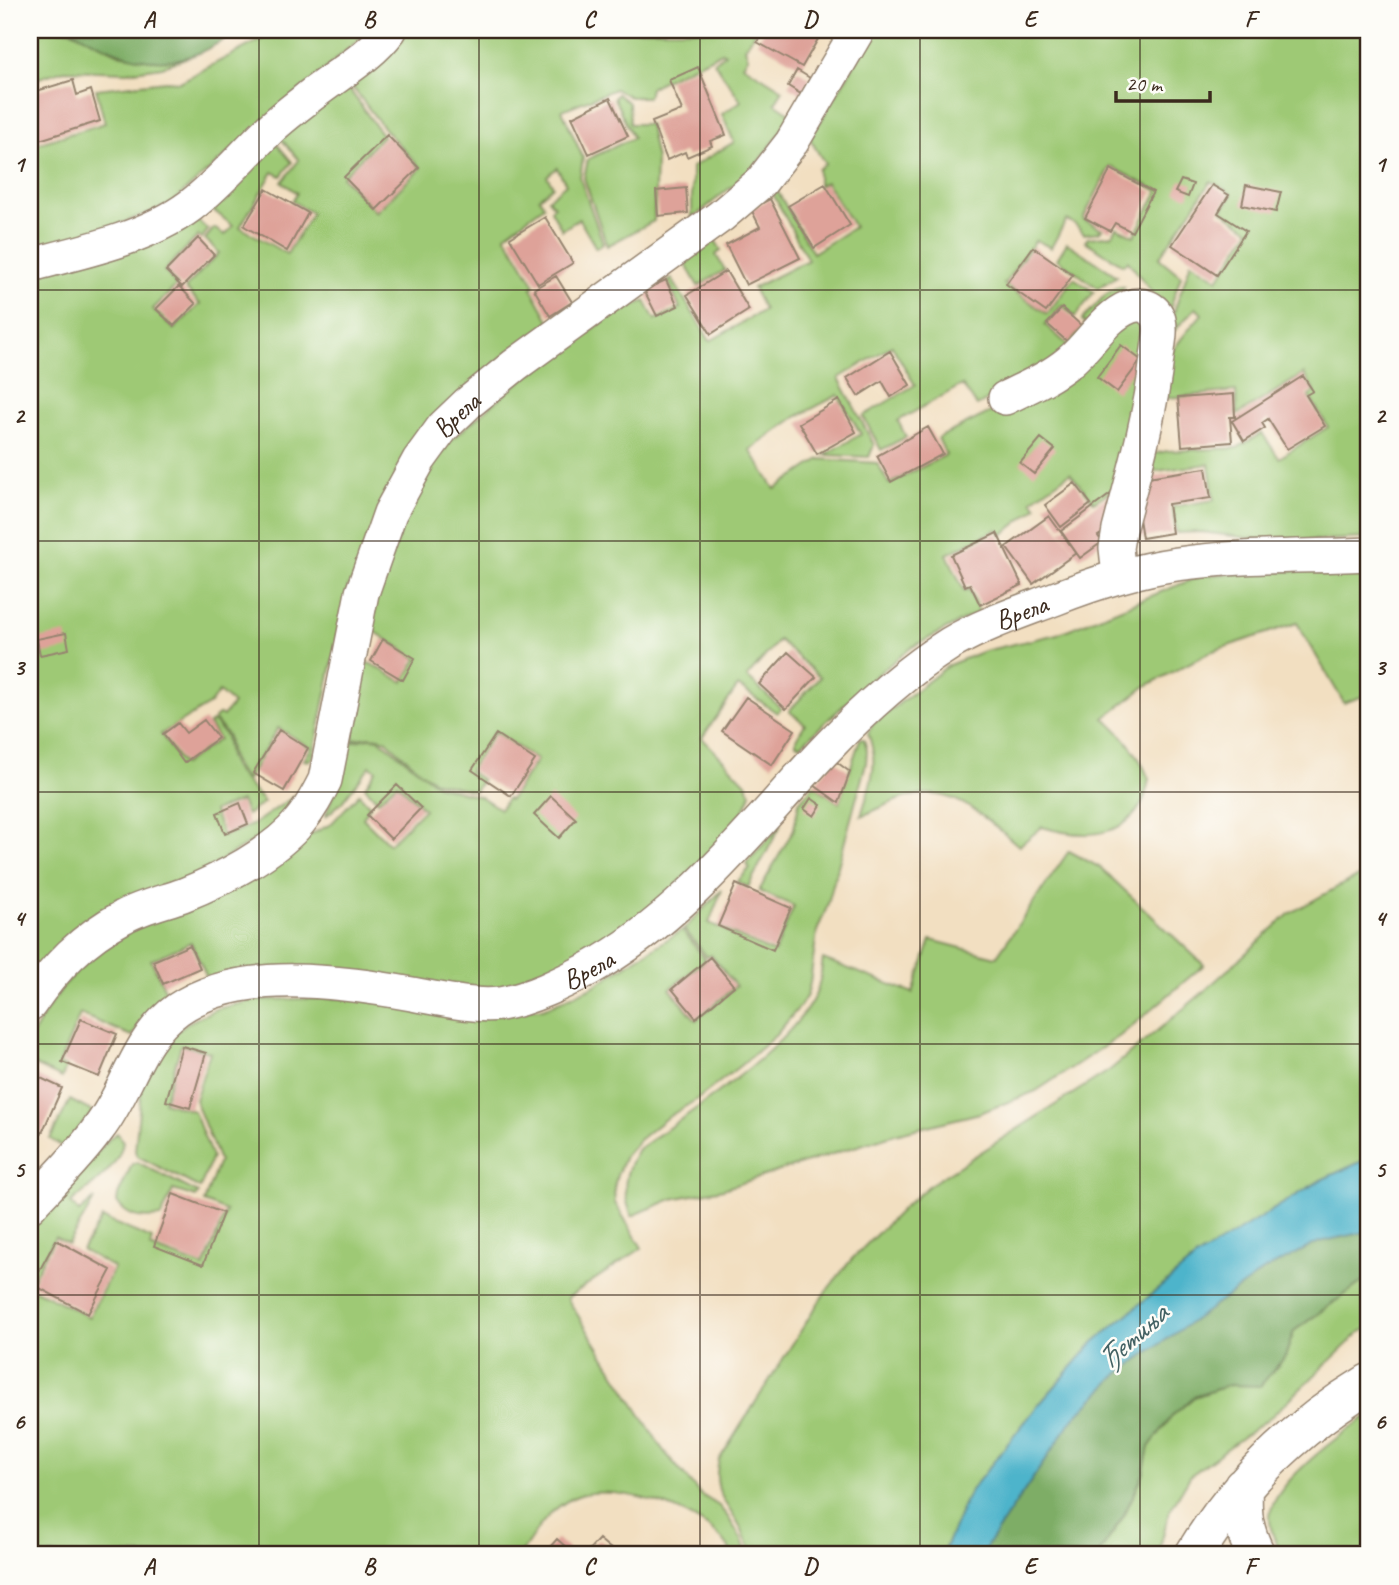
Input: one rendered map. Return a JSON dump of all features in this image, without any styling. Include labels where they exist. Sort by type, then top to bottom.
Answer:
[{"type":"main road","points":[[1194,1555],[1217,1519],[1243,1487],[1315,1421],[1346,1397],[1369,1384]]},
{"type":"main road","points":[[1243,1487],[1244,1531],[1255,1555]]},
{"type":"street","points":[[30,265],[93,250],[141,232],[188,208],[222,179],[267,131],[310,95],[359,60],[390,30]]},
{"type":"street","name":"Врела","points":[[30,1004],[68,954],[96,932],[125,916],[186,894],[235,871],[278,843],[299,824],[325,779],[362,593],[390,513],[419,460],[443,427],[468,402],[721,216],[761,182],[792,142],[858,30]]},
{"type":"street","points":[[1005,398],[1053,374],[1069,362],[1122,310],[1132,306],[1145,306],[1156,313],[1160,326],[1151,403],[1119,530],[1116,548],[1119,576]]},
{"type":"street","name":"Врела","points":[[30,1206],[101,1127],[128,1080],[141,1049],[156,1028],[179,1009],[208,993],[250,984],[314,981],[457,1002],[498,1004],[532,995],[589,969],[639,937],[689,897],[827,747],[864,711],[951,643],[984,626],[1119,576],[1166,565],[1227,558],[1369,554]]},
{"type":"green space","points":[[30,30],[70,30],[121,55],[179,58],[198,53],[162,67],[127,72],[64,70],[30,81]]},
{"type":"green space","points":[[70,30],[242,30],[199,53],[164,61],[148,60],[116,51]]},
{"type":"green space","points":[[279,30],[370,30],[169,205],[30,258],[30,146],[105,123],[96,89],[166,81],[180,82]]},
{"type":"green space","points":[[401,30],[756,30],[745,48],[748,57],[743,65],[783,90],[775,103],[791,114],[752,170],[692,219],[692,167],[734,142],[722,114],[741,101],[714,62],[725,54],[722,52],[650,88],[648,97],[630,97],[615,89],[562,110],[583,158],[580,178],[603,243],[596,248],[579,219],[562,230],[551,210],[554,206],[548,199],[566,184],[557,168],[547,176],[553,186],[539,198],[544,206],[505,235],[535,285],[531,288],[550,322],[496,362],[348,587],[313,757],[308,761],[304,760],[311,748],[278,728],[247,780],[231,756],[228,736],[214,719],[220,714],[223,716],[233,704],[219,692],[210,704],[161,734],[183,765],[219,739],[209,724],[213,721],[226,736],[229,757],[235,770],[264,802],[247,815],[241,801],[214,811],[223,836],[252,825],[296,795],[302,795],[269,831],[30,978],[30,273],[190,214],[208,230],[201,239],[198,236],[164,271],[177,285],[153,309],[174,329],[200,304],[185,288],[219,253],[205,239],[214,228],[225,235],[233,226],[212,209],[272,138],[292,162],[281,176],[273,172],[240,227],[287,254],[312,213],[292,201],[297,193],[282,182],[299,160],[277,134],[344,82],[383,136],[342,177],[376,212],[421,168],[386,131],[347,80]]},
{"type":"green space","points":[[875,30],[1369,30],[1369,538],[1278,542],[1202,532],[1176,533],[1172,507],[1214,500],[1209,464],[1142,473],[1147,455],[1168,451],[1237,448],[1262,433],[1279,458],[1328,427],[1309,396],[1315,392],[1304,374],[1237,415],[1236,391],[1157,399],[1167,362],[1184,335],[1202,314],[1196,308],[1164,341],[1191,262],[1218,279],[1250,230],[1222,211],[1232,194],[1211,181],[1159,258],[1181,276],[1168,314],[1128,261],[1123,265],[1085,241],[1088,238],[1112,235],[1116,227],[1134,236],[1158,191],[1110,166],[1083,219],[1102,229],[1084,234],[1075,224],[1066,220],[1051,248],[1036,240],[1004,284],[1047,314],[1074,278],[1094,292],[1075,317],[1062,305],[1045,325],[1068,345],[1086,324],[1082,320],[1105,295],[1119,286],[1124,287],[1108,310],[1059,359],[977,406],[962,385],[898,421],[906,437],[881,450],[863,416],[915,385],[892,346],[839,378],[874,445],[869,457],[825,455],[861,434],[838,395],[796,417],[750,450],[775,489],[820,459],[877,463],[889,484],[946,455],[938,438],[1001,407],[1116,323],[1151,321],[1121,484],[1094,502],[1070,473],[1032,500],[1037,507],[1002,535],[998,529],[947,554],[964,591],[969,589],[979,612],[912,647],[873,678],[801,745],[796,744],[796,739],[805,724],[789,711],[820,677],[779,640],[747,677],[781,708],[777,713],[738,686],[702,738],[746,783],[751,793],[744,809],[729,830],[689,873],[640,917],[614,936],[559,967],[497,988],[207,978],[191,942],[151,960],[169,998],[132,1036],[80,1014],[59,1064],[66,1067],[62,1078],[30,1063],[31,1039],[58,994],[91,958],[131,930],[331,824],[359,794],[370,806],[363,818],[389,844],[424,809],[397,783],[378,801],[365,787],[376,770],[370,766],[342,802],[325,817],[352,742],[379,739],[437,785],[481,797],[500,809],[507,799],[510,800],[537,760],[495,732],[469,771],[482,780],[475,791],[437,782],[422,773],[386,740],[369,737],[352,740],[361,699],[364,663],[371,664],[403,682],[417,659],[371,629],[376,596],[408,510],[430,469],[450,441],[514,386],[611,316],[645,301],[655,320],[680,308],[668,281],[672,279],[710,341],[764,310],[753,288],[808,260],[772,192],[775,187],[813,253],[854,227],[826,182],[818,186],[818,169],[825,164],[810,139]]},
{"type":"green space","points":[[617,94],[629,103],[630,124],[649,124],[656,160],[654,221],[607,246],[584,178],[588,159],[633,138],[614,98]]},
{"type":"green space","points":[[715,240],[721,250],[716,255],[725,270],[698,286],[685,263]]},
{"type":"green space","points":[[1067,243],[1117,276],[1098,288],[1057,259]]},
{"type":"green space","points":[[1369,567],[1369,694],[1344,703],[1297,623],[1210,652],[1146,686],[1104,718],[1131,746],[1149,779],[1144,799],[1124,824],[1094,834],[1077,834],[1042,827],[1019,846],[983,816],[957,800],[942,796],[927,794],[905,797],[861,816],[872,775],[873,755],[868,733],[873,724],[949,665],[984,651],[1057,634],[1203,575]]},
{"type":"green space","points":[[860,739],[864,739],[867,750],[866,763],[827,907],[817,931],[807,995],[776,1035],[699,1098],[665,1119],[639,1140],[625,1156],[614,1188],[615,1203],[642,1248],[567,1298],[663,1450],[700,1494],[719,1506],[728,1517],[742,1540],[747,1555],[732,1555],[723,1540],[707,1526],[663,1504],[614,1493],[592,1493],[575,1497],[557,1508],[543,1522],[520,1555],[30,1555],[30,1287],[89,1317],[114,1268],[82,1250],[102,1218],[152,1239],[150,1247],[204,1267],[226,1211],[204,1202],[219,1161],[195,1100],[210,1052],[181,1045],[164,1102],[194,1111],[212,1157],[200,1188],[137,1156],[135,1151],[141,1090],[154,1058],[174,1033],[187,1023],[216,1009],[255,1000],[333,998],[543,1009],[592,987],[682,930],[706,960],[670,989],[696,1020],[736,986],[711,955],[707,957],[684,929],[722,890],[709,923],[774,953],[794,906],[759,891],[794,829],[799,802],[814,785],[839,803]]},
{"type":"green space","points":[[782,823],[748,887],[737,882],[750,868],[746,864]]},
{"type":"green space","points":[[1069,851],[1101,868],[1204,965],[1120,1036],[1036,1091],[980,1113],[895,1134],[723,1189],[672,1199],[632,1216],[625,1190],[627,1174],[638,1149],[738,1078],[786,1034],[805,1012],[817,991],[823,959],[913,993],[931,940],[996,957]]},
{"type":"green space","points":[[1369,872],[1369,1158],[1321,1180],[1197,1257],[1094,1342],[1036,1408],[969,1493],[942,1555],[753,1555],[719,1489],[719,1460],[824,1294],[851,1260],[931,1184],[1110,1070],[1200,995],[1289,914]]},
{"type":"green space","points":[[70,1100],[93,1112],[63,1147],[50,1139]]},
{"type":"green space","points":[[117,1133],[123,1140],[117,1159],[71,1203],[79,1212],[95,1199],[68,1244],[55,1237],[30,1284],[30,1226]]},
{"type":"green space","points":[[137,1162],[198,1193],[196,1197],[173,1190],[161,1217],[142,1218],[131,1215],[117,1202],[132,1164]]},
{"type":"green space","points":[[1369,1231],[1369,1277],[1294,1331],[1285,1357],[1260,1386],[1229,1385],[1194,1397],[1173,1415],[1149,1447],[1143,1475],[1123,1517],[1098,1555],[984,1555],[987,1546],[1073,1419],[1119,1373],[1266,1269],[1319,1242]]},
{"type":"green space","points":[[1369,1277],[1369,1328],[1359,1333],[1273,1415],[1191,1475],[1169,1512],[1158,1555],[1098,1555],[1123,1517],[1143,1475],[1149,1447],[1173,1415],[1194,1397],[1229,1385],[1260,1385],[1285,1357],[1294,1331]]},
{"type":"green space","points":[[1369,1415],[1369,1555],[1285,1555],[1275,1540],[1270,1522],[1271,1510],[1277,1497],[1313,1457]]},
{"type":"water","name":"Ђетиња","points":[[1369,1158],[1369,1231],[1319,1242],[1266,1269],[1119,1373],[1073,1419],[987,1546],[984,1555],[942,1555],[969,1493],[1036,1408],[1094,1342],[1197,1257],[1321,1180]]},
{"type":"building","points":[[765,30],[822,32],[802,67],[757,42]]},
{"type":"building","points":[[698,67],[726,135],[710,141],[712,146],[687,157],[685,152],[667,160],[652,122],[682,110],[669,80]]},
{"type":"building","points":[[797,70],[810,78],[801,94],[788,86]]},
{"type":"building","points":[[73,80],[77,95],[91,90],[100,121],[30,143],[30,93]]},
{"type":"building","points":[[610,98],[628,136],[589,154],[572,117]]},
{"type":"building","points":[[387,135],[419,168],[376,210],[344,177]]},
{"type":"building","points":[[1111,169],[1153,192],[1132,232],[1115,223],[1110,231],[1085,218]]},
{"type":"building","points":[[1181,180],[1193,184],[1188,197],[1175,192]]},
{"type":"building","points":[[825,184],[850,225],[814,248],[788,206]]},
{"type":"building","points":[[1212,185],[1229,195],[1218,213],[1246,231],[1217,275],[1172,245]]},
{"type":"building","points":[[1246,185],[1281,192],[1276,212],[1242,205]]},
{"type":"building","points":[[686,188],[688,213],[658,216],[656,191]]},
{"type":"building","points":[[266,189],[308,213],[287,251],[244,226]]},
{"type":"building","points":[[770,199],[800,258],[746,285],[726,245],[760,227],[751,209]]},
{"type":"building","points":[[545,217],[573,263],[538,284],[510,238]]},
{"type":"building","points":[[198,238],[214,255],[182,287],[166,271]]},
{"type":"building","points":[[1033,247],[1073,275],[1046,312],[1006,284]]},
{"type":"building","points":[[726,271],[749,310],[711,334],[687,295]]},
{"type":"building","points":[[556,276],[572,302],[550,316],[534,289]]},
{"type":"building","points":[[666,280],[678,306],[657,316],[644,290]]},
{"type":"building","points":[[179,286],[196,304],[174,326],[156,309]]},
{"type":"building","points":[[1062,308],[1083,327],[1069,343],[1047,324]]},
{"type":"building","points":[[1121,345],[1141,360],[1117,392],[1097,377]]},
{"type":"building","points":[[890,351],[910,385],[891,397],[882,381],[858,396],[847,378]]},
{"type":"building","points":[[1303,376],[1313,391],[1306,395],[1325,426],[1287,449],[1268,419],[1262,423],[1265,428],[1244,441],[1232,421]]},
{"type":"building","points":[[1234,394],[1235,417],[1230,417],[1232,442],[1182,446],[1178,398]]},
{"type":"building","points":[[839,400],[856,432],[817,454],[799,423]]},
{"type":"building","points":[[928,427],[943,454],[891,482],[877,456]]},
{"type":"building","points":[[1041,438],[1055,449],[1034,474],[1020,463]]},
{"type":"building","points":[[1206,468],[1211,498],[1168,504],[1172,533],[1142,538],[1136,499],[1142,478]]},
{"type":"building","points":[[1075,483],[1091,504],[1061,527],[1045,505]]},
{"type":"building","points":[[1116,490],[1107,530],[1098,536],[1102,542],[1080,558],[1061,531]]},
{"type":"building","points":[[1049,516],[1076,553],[1033,584],[1006,547]]},
{"type":"building","points":[[997,533],[1022,585],[980,605],[970,584],[965,586],[951,555]]},
{"type":"building","points":[[66,633],[69,649],[40,655],[37,639]]},
{"type":"building","points":[[383,639],[415,658],[403,680],[371,661]]},
{"type":"building","points":[[788,652],[816,677],[786,709],[759,684]]},
{"type":"building","points":[[746,697],[795,730],[772,765],[722,731]]},
{"type":"building","points":[[204,720],[218,738],[184,763],[163,734],[178,723],[186,733]]},
{"type":"building","points":[[279,730],[308,748],[284,791],[253,773]]},
{"type":"building","points":[[496,734],[535,760],[511,796],[472,770]]},
{"type":"building","points":[[834,760],[850,772],[839,803],[814,785]]},
{"type":"building","points":[[397,785],[421,808],[391,839],[367,815]]},
{"type":"building","points":[[551,796],[576,819],[559,838],[534,815]]},
{"type":"building","points":[[811,798],[821,805],[814,816],[804,809]]},
{"type":"building","points":[[240,803],[248,824],[225,834],[217,813]]},
{"type":"building","points":[[736,884],[791,908],[773,950],[718,926]]},
{"type":"building","points":[[190,945],[200,968],[163,984],[153,961]]},
{"type":"building","points":[[710,957],[734,986],[696,1018],[672,989]]},
{"type":"building","points":[[81,1019],[117,1034],[99,1077],[62,1062]]},
{"type":"building","points":[[182,1046],[206,1053],[190,1108],[166,1101]]},
{"type":"building","points":[[30,1073],[62,1088],[42,1133],[30,1127]]},
{"type":"building","points":[[173,1194],[223,1213],[203,1265],[154,1246]]},
{"type":"building","points":[[56,1240],[111,1270],[88,1314],[32,1284]]},
{"type":"building","points":[[557,1539],[575,1555],[543,1555]]},
{"type":"building","points":[[599,1539],[618,1555],[584,1555]]}]
